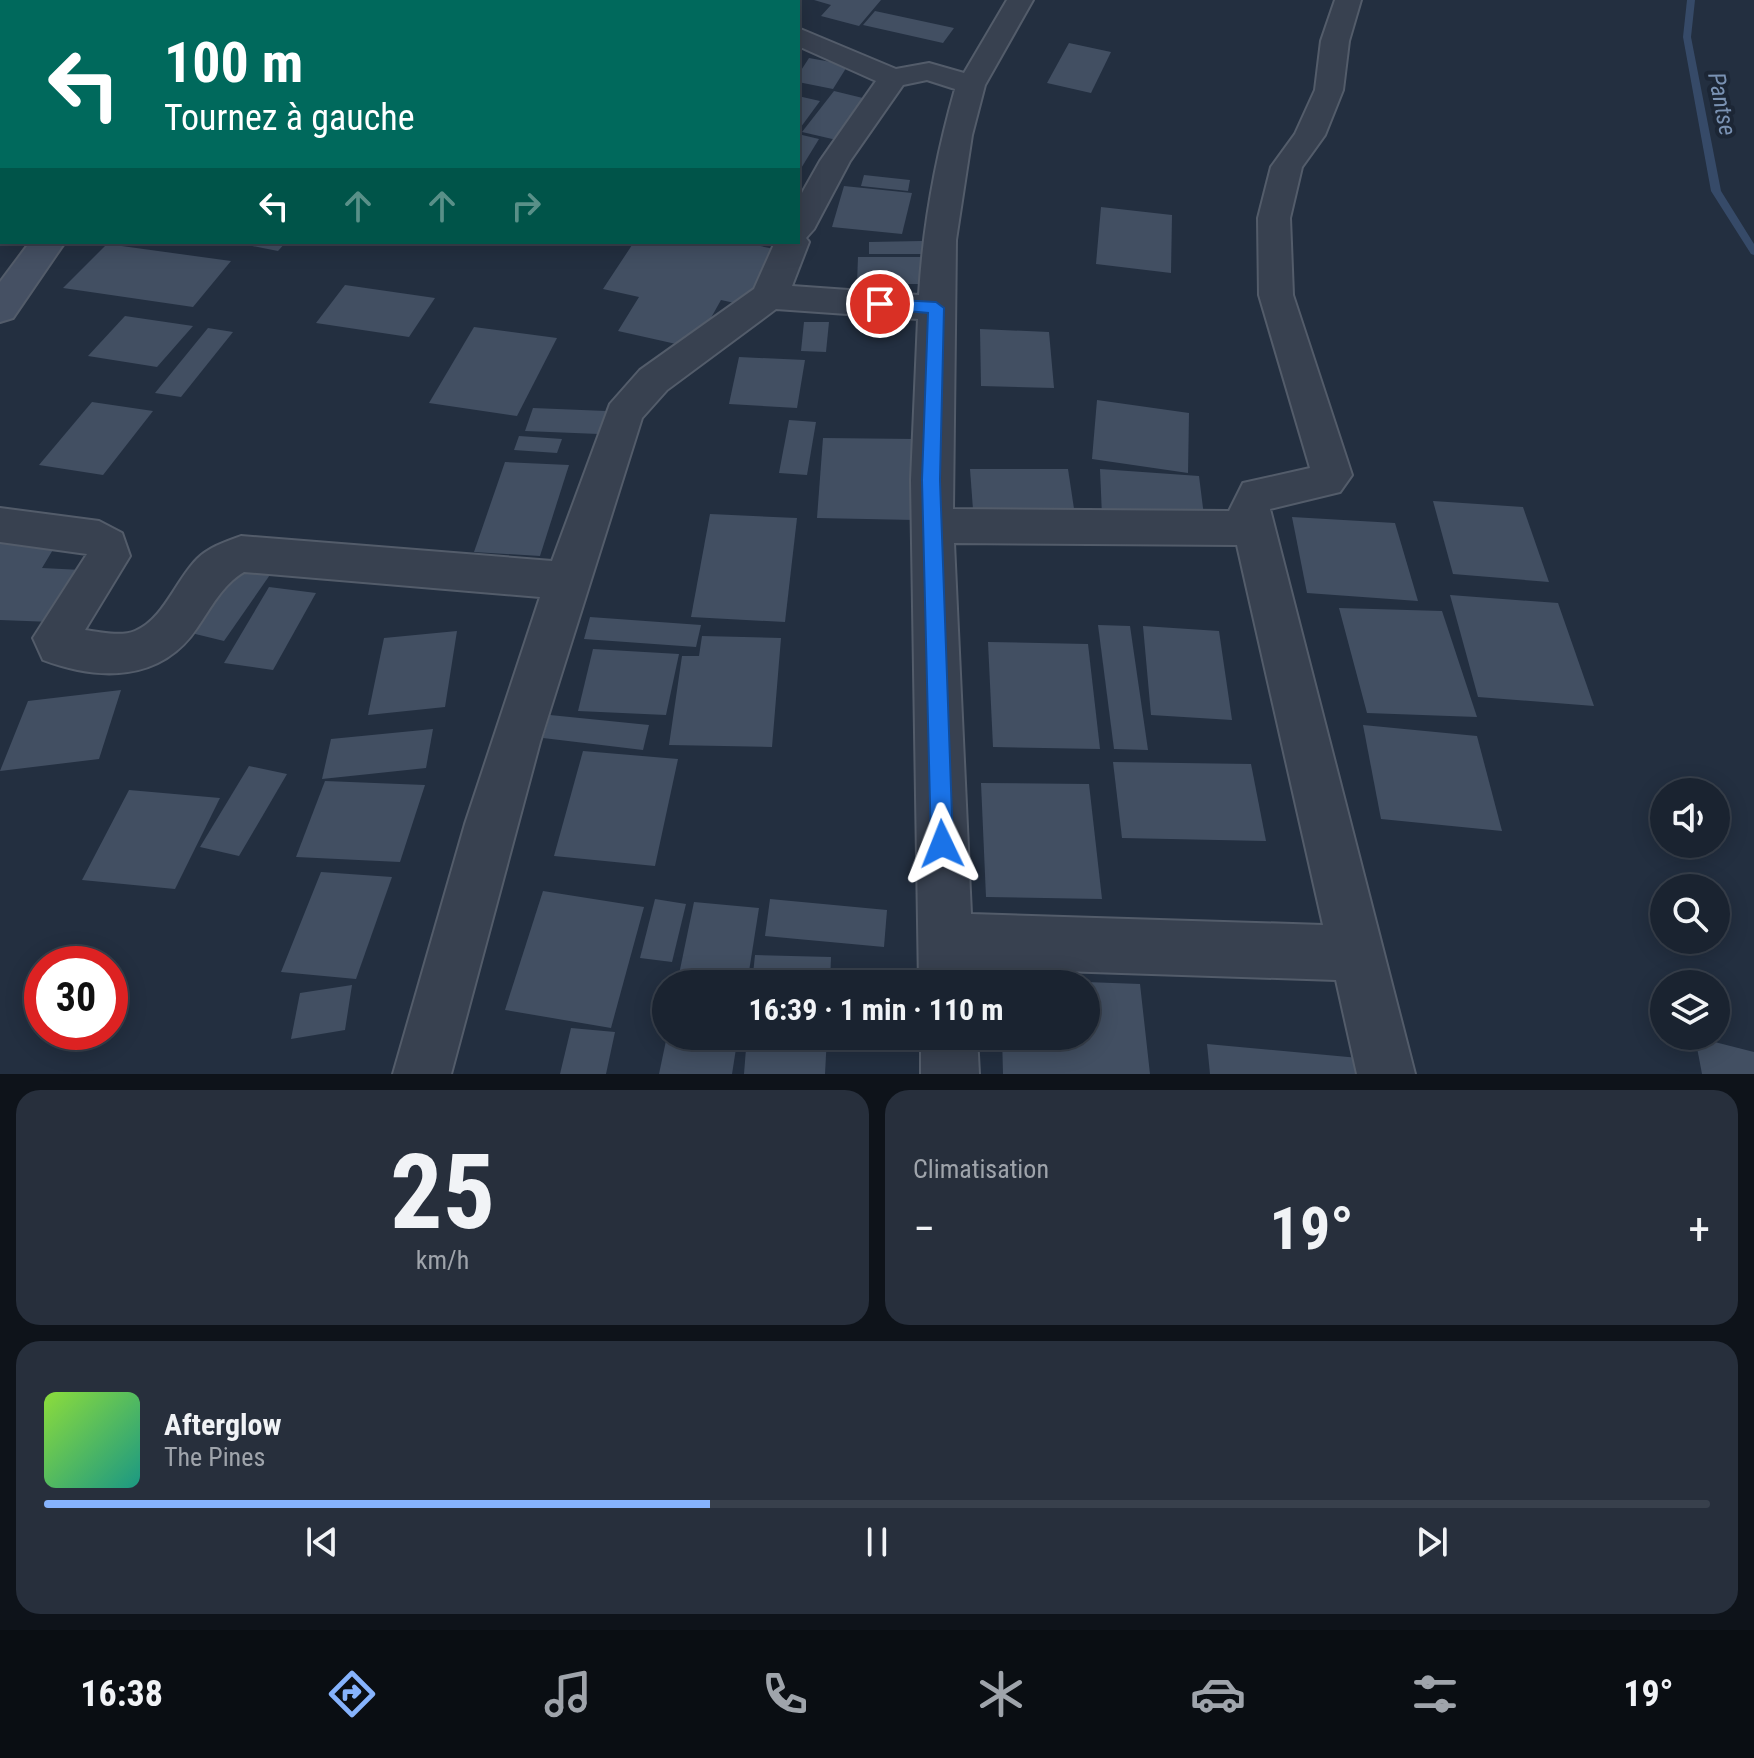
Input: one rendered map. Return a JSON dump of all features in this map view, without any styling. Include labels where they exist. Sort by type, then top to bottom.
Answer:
[{"type":"street","points":[[1020,0],[971,85],[957,135],[939,240],[933,526],[946,962],[1355,953]]},
{"type":"street","points":[[1348,0],[1335,41],[1329,90],[1310,135],[1287,167],[1274,218],[1276,295],[1332,475],[1326,481],[1257,495],[1249,508],[1251,528],[1386,1074]]},
{"type":"street","points":[[800,37],[893,78],[929,71],[971,85]]},
{"type":"street","points":[[800,225],[835,161],[893,78]]},
{"type":"street","points":[[0,309],[47,244]]},
{"type":"street","points":[[422,1074],[454,944],[565,581],[630,406],[673,367],[769,296],[791,244]]},
{"type":"street","points":[[769,296],[936,308]]},
{"type":"street","points":[[0,525],[99,538],[107,545],[109,556],[55,638],[59,646],[130,654],[156,643],[223,562],[241,554],[565,581]]},
{"type":"street","points":[[933,526],[1251,528]]},
{"type":"street","points":[[949,1050],[950,1074]]},
{"type":"building","points":[[814,0],[881,0],[859,26],[821,16],[831,5]]},
{"type":"building","points":[[875,11],[954,28],[943,43],[863,25]]},
{"type":"building","points":[[1069,43],[1111,52],[1091,93],[1047,83]]},
{"type":"building","points":[[809,58],[848,65],[833,89],[800,82],[800,72]]},
{"type":"building","points":[[834,91],[871,100],[841,141],[802,132]]},
{"type":"building","points":[[800,96],[820,101],[800,128]]},
{"type":"building","points":[[800,134],[819,139],[800,170]]},
{"type":"building","points":[[864,175],[910,180],[908,191],[861,186]]},
{"type":"building","points":[[844,186],[912,193],[902,234],[832,227]]},
{"type":"building","points":[[1101,207],[1172,215],[1171,273],[1096,264]]},
{"type":"building","points":[[922,241],[923,254],[869,254],[869,242]]},
{"type":"building","points":[[107,244],[231,261],[193,307],[63,288]]},
{"type":"building","points":[[242,244],[284,244],[278,251]]},
{"type":"building","points":[[633,244],[751,244],[784,251],[753,307],[721,300],[694,348],[618,331],[639,297],[603,289]]},
{"type":"building","points":[[858,257],[922,257],[923,284],[857,284]]},
{"type":"building","points":[[345,285],[435,298],[409,337],[316,323]]},
{"type":"building","points":[[125,316],[193,326],[157,367],[88,356]]},
{"type":"building","points":[[804,322],[829,322],[826,352],[801,351]]},
{"type":"building","points":[[474,327],[557,338],[517,416],[429,403]]},
{"type":"building","points":[[208,328],[233,332],[181,397],[155,393]]},
{"type":"building","points":[[980,329],[1049,332],[1054,388],[981,386]]},
{"type":"building","points":[[739,357],[805,360],[797,408],[729,404]]},
{"type":"building","points":[[1097,400],[1189,413],[1188,473],[1092,459]]},
{"type":"building","points":[[92,402],[153,411],[103,475],[39,465]]},
{"type":"building","points":[[533,408],[606,411],[599,434],[525,431]]},
{"type":"building","points":[[789,420],[816,422],[807,475],[779,473]]},
{"type":"building","points":[[519,436],[562,439],[557,453],[514,450]]},
{"type":"building","points":[[823,438],[915,439],[915,520],[817,518]]},
{"type":"building","points":[[505,462],[569,465],[540,556],[474,552]]},
{"type":"building","points":[[970,469],[1068,469],[1076,522],[974,523]]},
{"type":"building","points":[[1100,469],[1199,476],[1205,524],[1102,516]]},
{"type":"building","points":[[1433,501],[1523,507],[1549,582],[1453,574]]},
{"type":"building","points":[[710,514],[797,518],[785,622],[691,617]]},
{"type":"building","points":[[1292,517],[1395,523],[1418,601],[1307,593]]},
{"type":"building","points":[[0,541],[57,543],[42,568],[82,570],[52,622],[0,620]]},
{"type":"building","points":[[234,561],[274,569],[224,641],[183,631]]},
{"type":"building","points":[[269,587],[316,593],[273,670],[224,663]]},
{"type":"building","points":[[1450,595],[1558,603],[1594,706],[1478,697]]},
{"type":"building","points":[[1339,608],[1442,611],[1477,717],[1367,713]]},
{"type":"building","points":[[590,617],[701,625],[696,647],[584,639]]},
{"type":"building","points":[[1098,625],[1130,626],[1148,750],[1114,749]]},
{"type":"building","points":[[1143,626],[1219,631],[1232,720],[1151,715]]},
{"type":"building","points":[[457,631],[445,707],[368,715],[384,638]]},
{"type":"building","points":[[702,636],[781,638],[772,747],[669,745],[682,656],[699,656]]},
{"type":"building","points":[[988,642],[1088,644],[1100,749],[993,747]]},
{"type":"building","points":[[593,649],[679,654],[666,715],[578,711]]},
{"type":"building","points":[[121,690],[99,759],[0,771],[28,701]]},
{"type":"building","points":[[550,715],[649,725],[643,750],[543,738]]},
{"type":"building","points":[[1363,725],[1477,736],[1502,831],[1381,819]]},
{"type":"building","points":[[433,729],[426,768],[322,779],[331,739]]},
{"type":"building","points":[[583,751],[678,759],[655,866],[554,856]]},
{"type":"building","points":[[1113,762],[1251,764],[1266,841],[1122,838]]},
{"type":"building","points":[[249,766],[287,774],[239,856],[200,847]]},
{"type":"building","points":[[325,781],[425,785],[400,862],[296,857]]},
{"type":"building","points":[[981,783],[1089,784],[1102,899],[986,897]]},
{"type":"building","points":[[129,790],[220,798],[175,889],[82,880]]},
{"type":"building","points":[[321,872],[392,877],[356,979],[281,972]]},
{"type":"building","points":[[543,891],[644,907],[611,1028],[505,1010]]},
{"type":"building","points":[[655,899],[686,904],[672,962],[640,958]]},
{"type":"building","points":[[770,899],[887,910],[884,947],[765,936]]},
{"type":"building","points":[[694,902],[759,908],[749,970],[680,970]]},
{"type":"building","points":[[755,955],[831,957],[831,970],[753,970]]},
{"type":"building","points":[[1100,983],[1140,984],[1150,1074],[1003,1074],[1002,1050],[1100,1050]]},
{"type":"building","points":[[352,985],[345,1030],[291,1039],[300,993]]},
{"type":"building","points":[[571,1028],[615,1032],[606,1074],[560,1074]]},
{"type":"building","points":[[1207,1044],[1359,1058],[1362,1074],[1210,1074]]},
{"type":"building","points":[[1730,1046],[1754,1052],[1754,1074],[1702,1074],[1697,1050],[1730,1050]]},
{"type":"building","points":[[664,1050],[736,1050],[732,1074],[659,1074]]},
{"type":"building","points":[[746,1050],[826,1050],[825,1074],[744,1074]]},
{"type":"waterway","name":"Pantse","points":[[1691,0],[1687,37],[1716,191],[1754,252]]},
{"type":"route","points":[[880,304],[936,308],[931,480],[942,844]]}]
